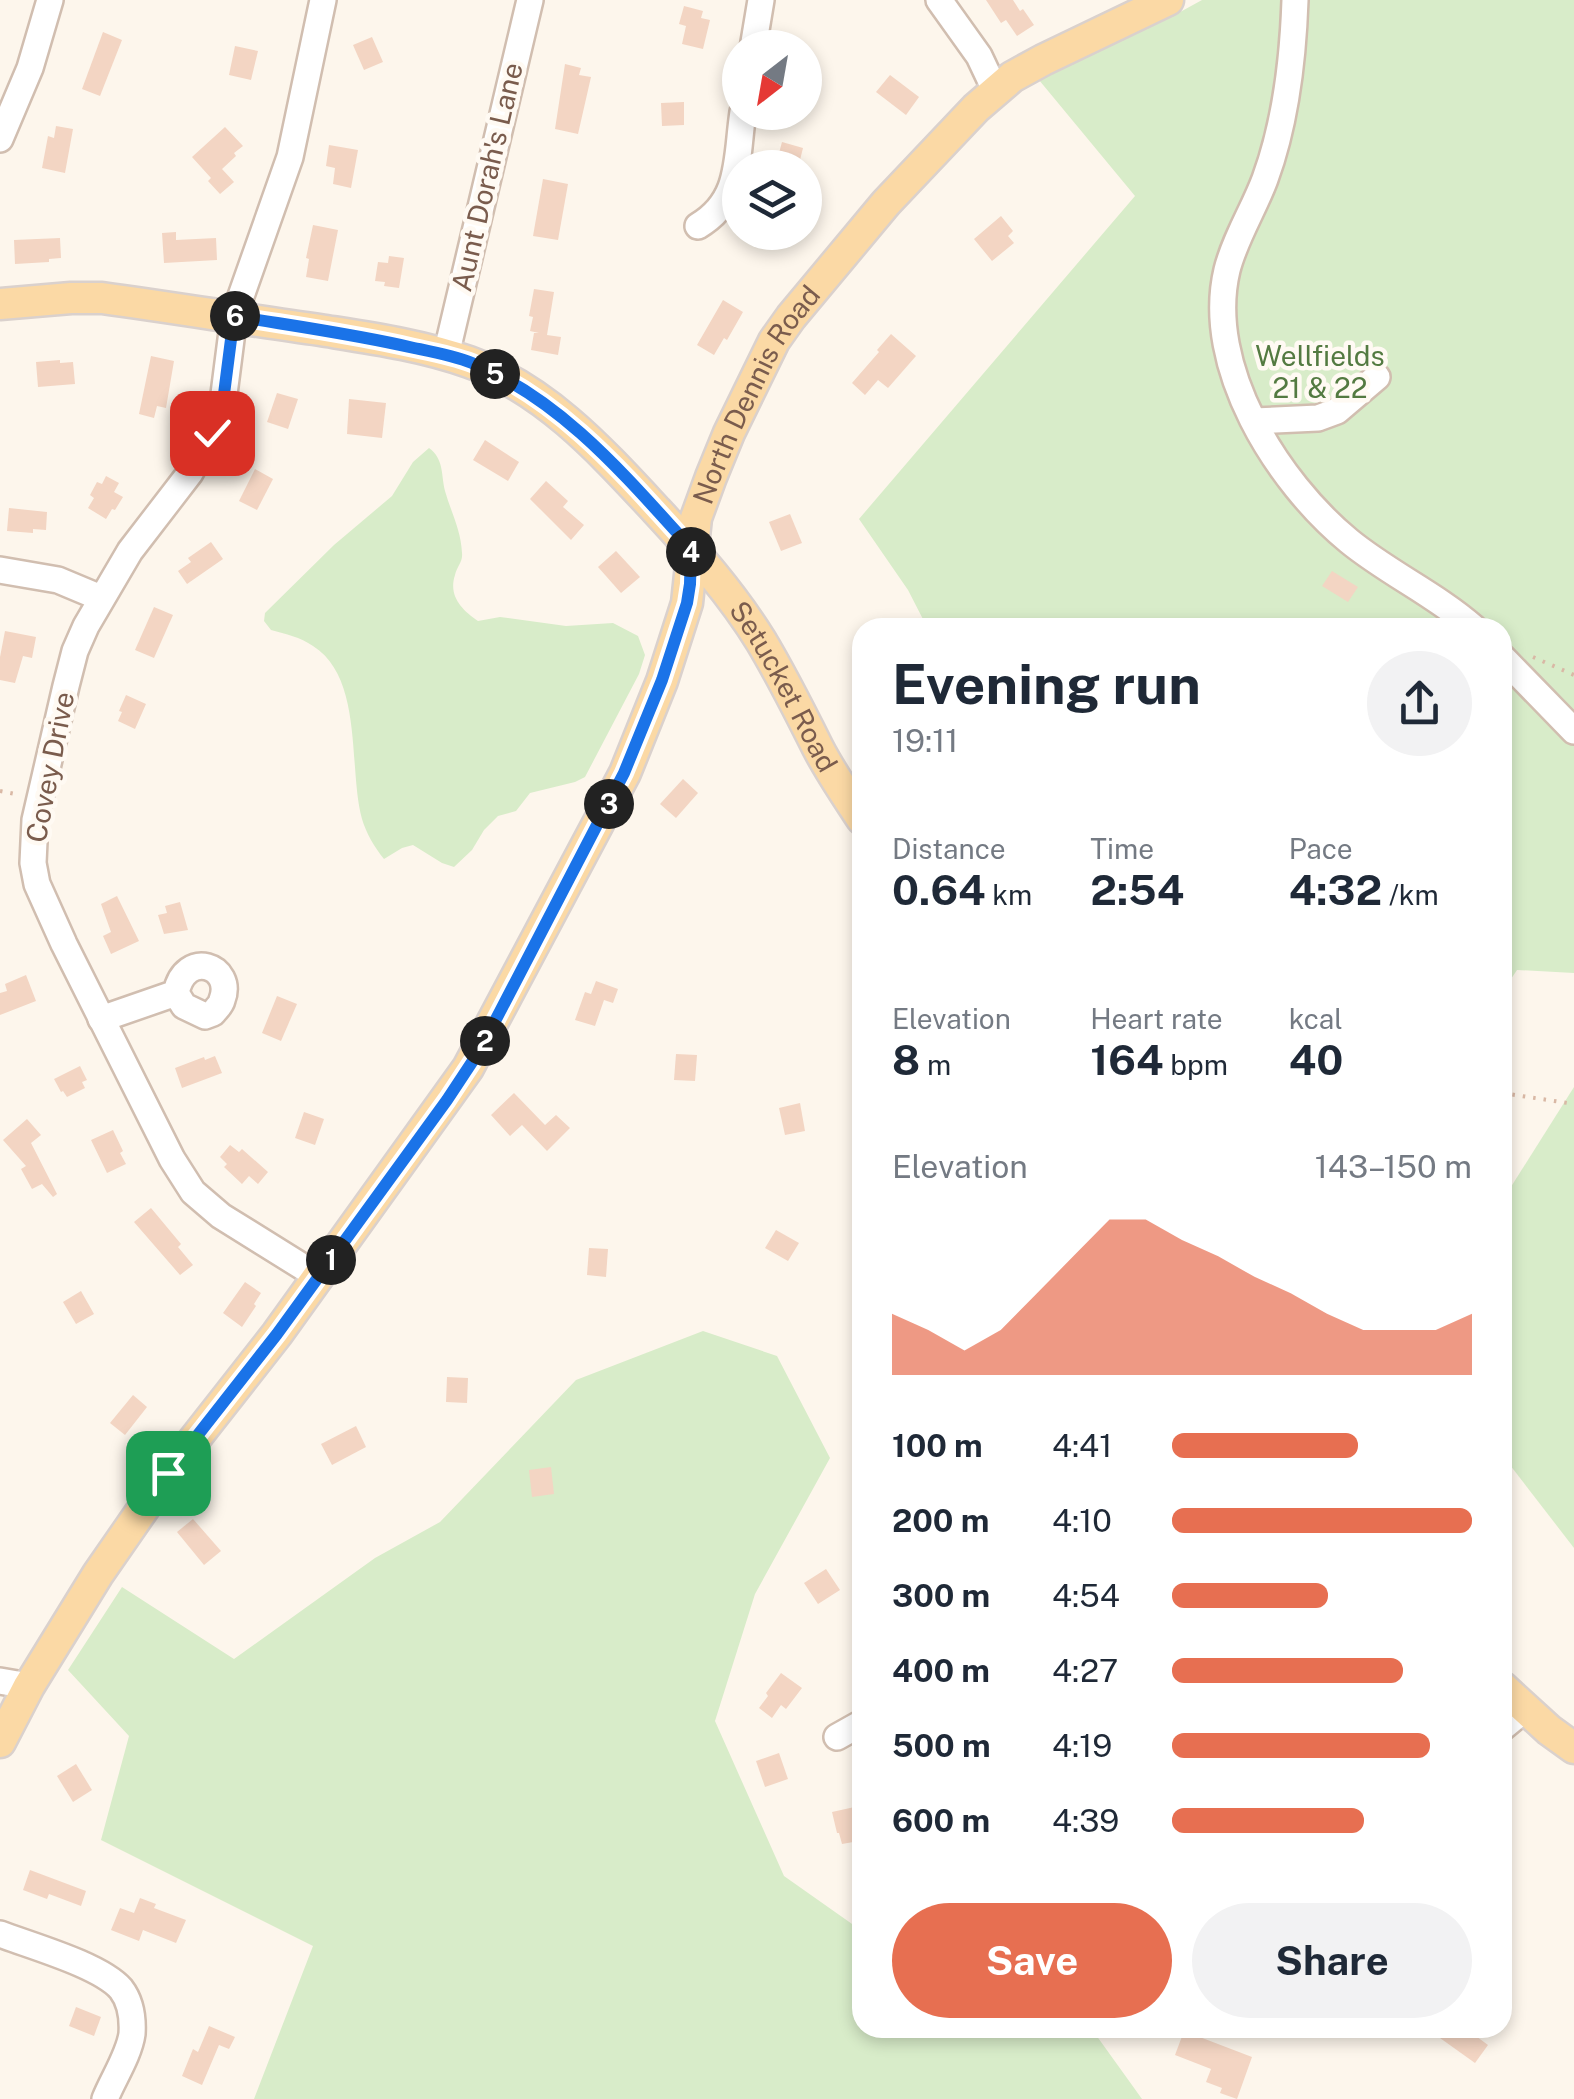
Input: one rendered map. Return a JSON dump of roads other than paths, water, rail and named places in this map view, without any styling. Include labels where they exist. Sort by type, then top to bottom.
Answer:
[{"type":"main road","name":"North Dennis Road","points":[[0,1742],[15,1683],[168,1473],[318,1278],[480,1050],[624,773],[662,680],[687,603],[696,518],[730,433],[774,341],[886,203],[952,131],[1012,78],[1069,46],[1168,0]]},
{"type":"main road","name":"Setucket Road","points":[[0,304],[102,298],[372,338],[470,362],[538,398],[620,471],[691,548],[760,639],[852,803]]},
{"type":"main road","points":[[1514,1718],[1574,1748]]},
{"type":"street","points":[[0,140],[30,68],[50,0]]},
{"type":"street","name":"Covey Drive","points":[[318,1278],[221,1216],[193,1192],[172,1159],[64,944],[33,863],[35,820],[75,651],[130,551],[173,498],[212,433],[224,394],[234,316],[290,157],[323,0]]},
{"type":"street","name":"Aunt Dorah's Lane","points":[[446,355],[530,0]]},
{"type":"street","points":[[756,30],[760,0]]},
{"type":"street","points":[[939,0],[979,56],[996,92]]},
{"type":"street","points":[[1295,0],[1294,44],[1276,140],[1264,181],[1228,268],[1224,289],[1229,360],[1254,421],[1282,469],[1336,530],[1461,618]]},
{"type":"street","points":[[698,226],[717,213],[734,184],[741,130]]},
{"type":"street","points":[[1254,421],[1318,418],[1337,411],[1377,377]]},
{"type":"street","points":[[0,570],[58,580],[101,598]]},
{"type":"street","points":[[1512,656],[1574,731]]},
{"type":"street","points":[[101,1019],[176,993]]},
{"type":"street","points":[[836,1736],[852,1728]]},
{"type":"street","points":[[0,1934],[89,1969],[112,1982],[127,1999],[132,2012],[131,2039],[105,2099]]},
{"type":"park label","name":"Wellfields 21 & 22","points":[[1320,372]]}]
